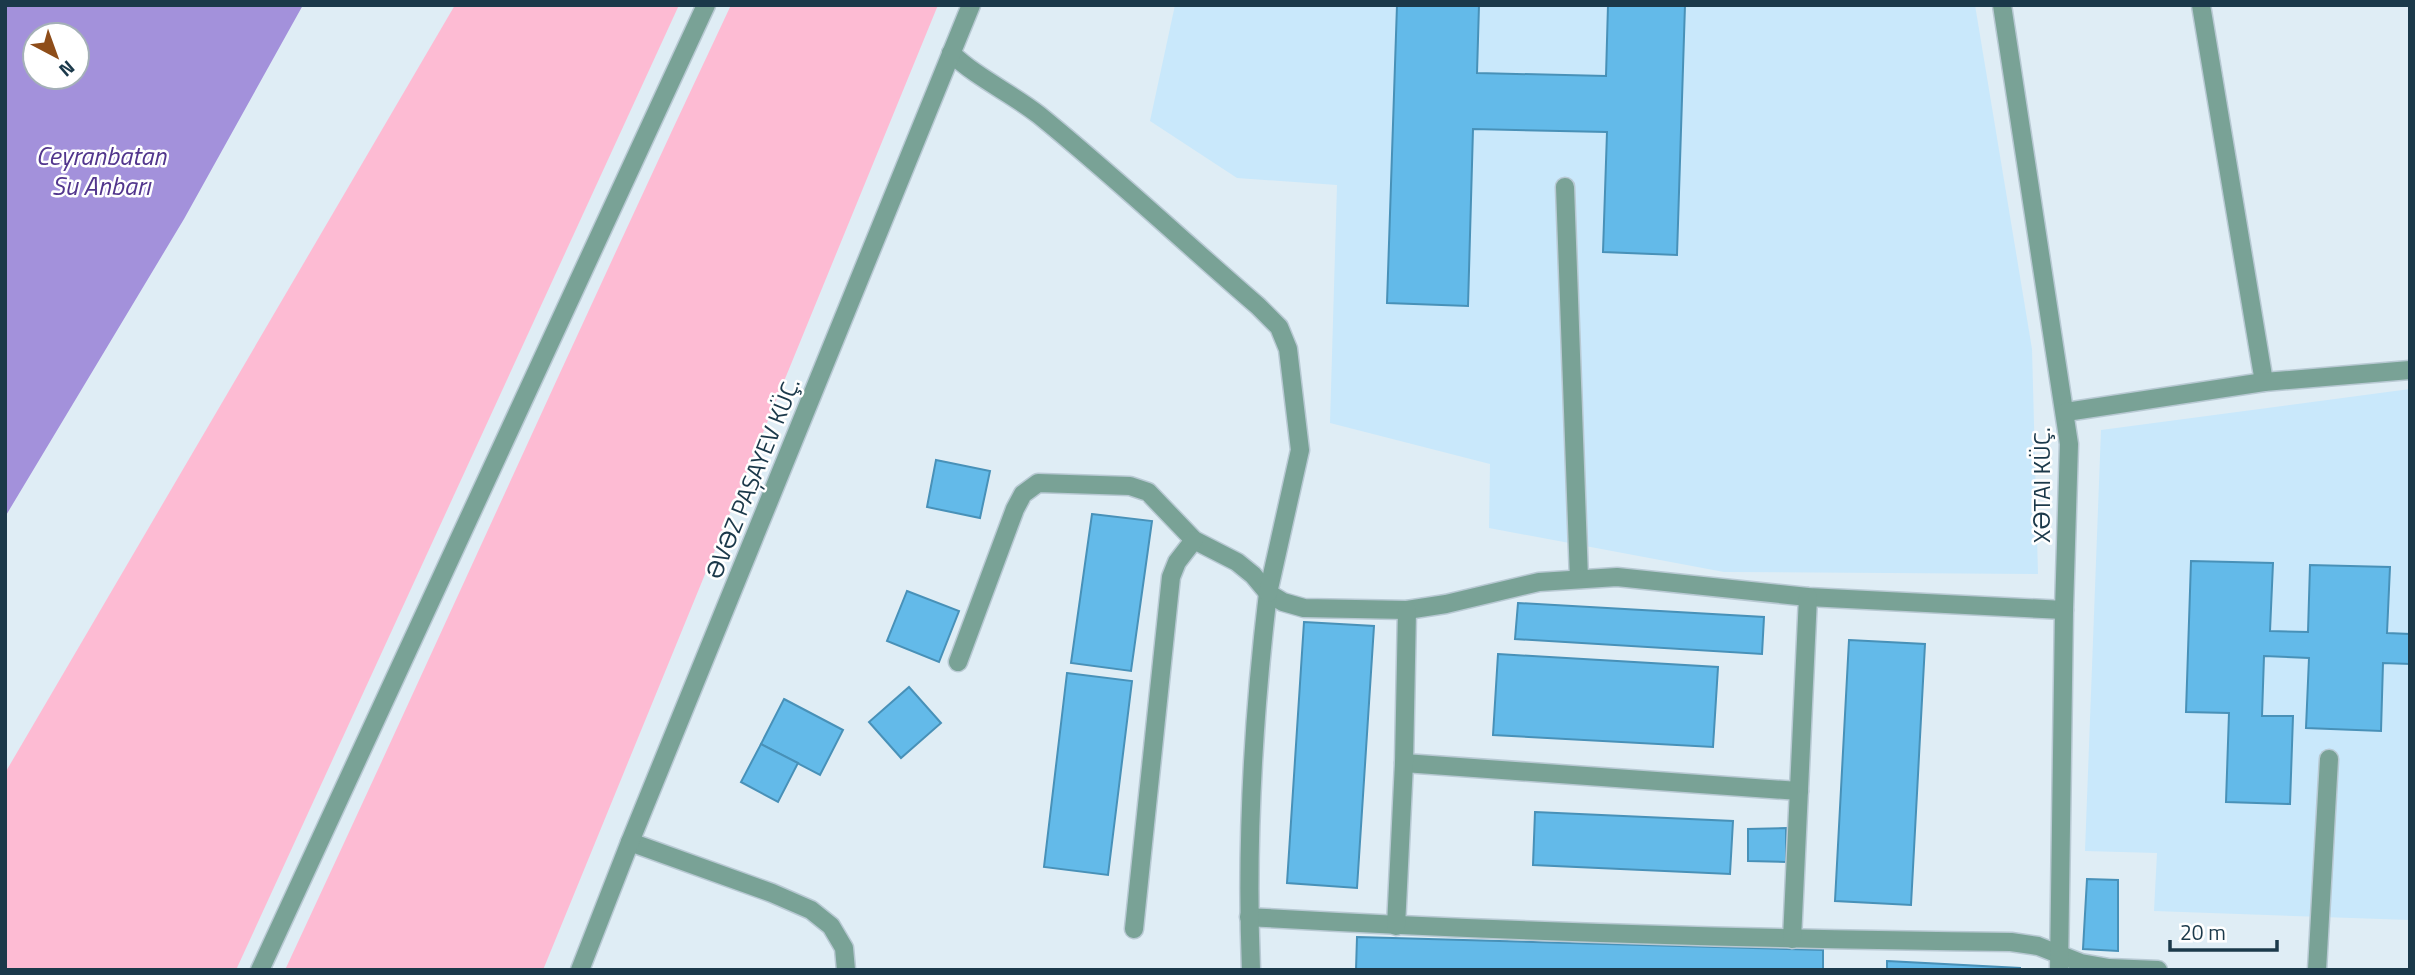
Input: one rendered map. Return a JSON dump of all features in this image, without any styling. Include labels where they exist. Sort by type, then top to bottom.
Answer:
[{"type":"street","points":[[260,970],[706,5]]},
{"type":"street","name":"ƏVƏZ PAŞAYEV KÜÇ.","points":[[580,970],[971,5]]},
{"type":"street","name":"XƏTAI KÜÇ.","points":[[2002,5],[2066,412],[2069,471],[2064,610],[2059,962]]},
{"type":"street","points":[[2201,5],[2264,382]]},
{"type":"street","points":[[951,54],[963,65],[995,83],[1038,115],[1258,306],[1279,327],[1288,349],[1300,450],[1268,593],[1259,675],[1248,857],[1251,970]]},
{"type":"street","points":[[1565,187],[1579,579]]},
{"type":"street","points":[[2066,412],[2264,382],[2410,370]]},
{"type":"street","points":[[958,662],[1015,509],[1023,494],[1038,483],[1130,486],[1148,492],[1194,540],[1237,562],[1253,575],[1268,593],[1283,602],[1304,608],[1407,610],[1446,604],[1539,582],[1617,577],[1808,597],[2064,610]]},
{"type":"street","points":[[1134,929],[1171,577],[1177,562],[1194,540]]},
{"type":"street","points":[[1792,939],[1808,597]]},
{"type":"street","points":[[1396,926],[1404,763],[1407,610]]},
{"type":"street","points":[[2318,970],[2329,759]]},
{"type":"street","points":[[1404,763],[1799,791]]},
{"type":"street","points":[[630,842],[772,893],[811,910],[831,926],[844,948],[846,970]]},
{"type":"street","points":[[1249,917],[1396,926],[1792,939],[2011,942],[2038,946],[2059,962],[2158,970]]},
{"type":"shaded area","points":[[455,5],[679,5],[236,970],[5,970],[5,773]]},
{"type":"shaded area","points":[[731,5],[938,5],[543,970],[285,970],[619,246]]},
{"type":"shaded area","points":[[1175,5],[1975,5],[2032,349],[2038,574],[1724,572],[1489,528],[1490,464],[1330,423],[1337,185],[1237,178],[1150,121]]},
{"type":"shaded area","points":[[2410,389],[2410,920],[2154,911],[2157,853],[2085,851],[2101,430]]},
{"type":"water","name":"Ceyranbatan Su Anbarı","points":[[5,5],[303,5],[184,219],[5,517]]},
{"type":"building","points":[[1397,5],[1479,5],[1477,73],[1606,76],[1608,5],[1685,5],[1677,255],[1603,252],[1607,132],[1473,129],[1468,306],[1387,303]]},
{"type":"building","points":[[936,460],[990,471],[980,518],[927,507]]},
{"type":"building","points":[[1092,514],[1152,521],[1131,671],[1071,663]]},
{"type":"building","points":[[2191,561],[2273,563],[2270,631],[2308,632],[2310,565],[2390,567],[2387,633],[2410,634],[2410,664],[2383,663],[2381,731],[2306,728],[2309,658],[2264,656],[2262,716],[2293,716],[2290,804],[2226,802],[2229,713],[2186,712]]},
{"type":"building","points":[[907,591],[959,611],[939,662],[887,641]]},
{"type":"building","points":[[1518,603],[1764,617],[1762,654],[1515,639]]},
{"type":"building","points":[[1304,622],[1374,626],[1357,888],[1287,883]]},
{"type":"building","points":[[1849,640],[1925,644],[1911,905],[1835,901]]},
{"type":"building","points":[[1498,654],[1718,667],[1713,747],[1493,735]]},
{"type":"building","points":[[1067,673],[1132,681],[1108,875],[1044,867]]},
{"type":"building","points":[[909,687],[941,723],[901,758],[869,722]]},
{"type":"building","points":[[784,699],[843,730],[820,775],[761,744]]},
{"type":"building","points":[[761,744],[798,763],[778,802],[741,782]]},
{"type":"building","points":[[1535,812],[1733,821],[1730,874],[1533,865]]},
{"type":"building","points":[[1786,828],[1786,862],[1748,861],[1748,829]]},
{"type":"building","points":[[2087,879],[2118,880],[2118,951],[2083,949]]},
{"type":"building","points":[[1357,937],[1823,950],[1823,970],[1356,970]]},
{"type":"building","points":[[1887,961],[2020,968],[2020,970],[1887,970]]}]
